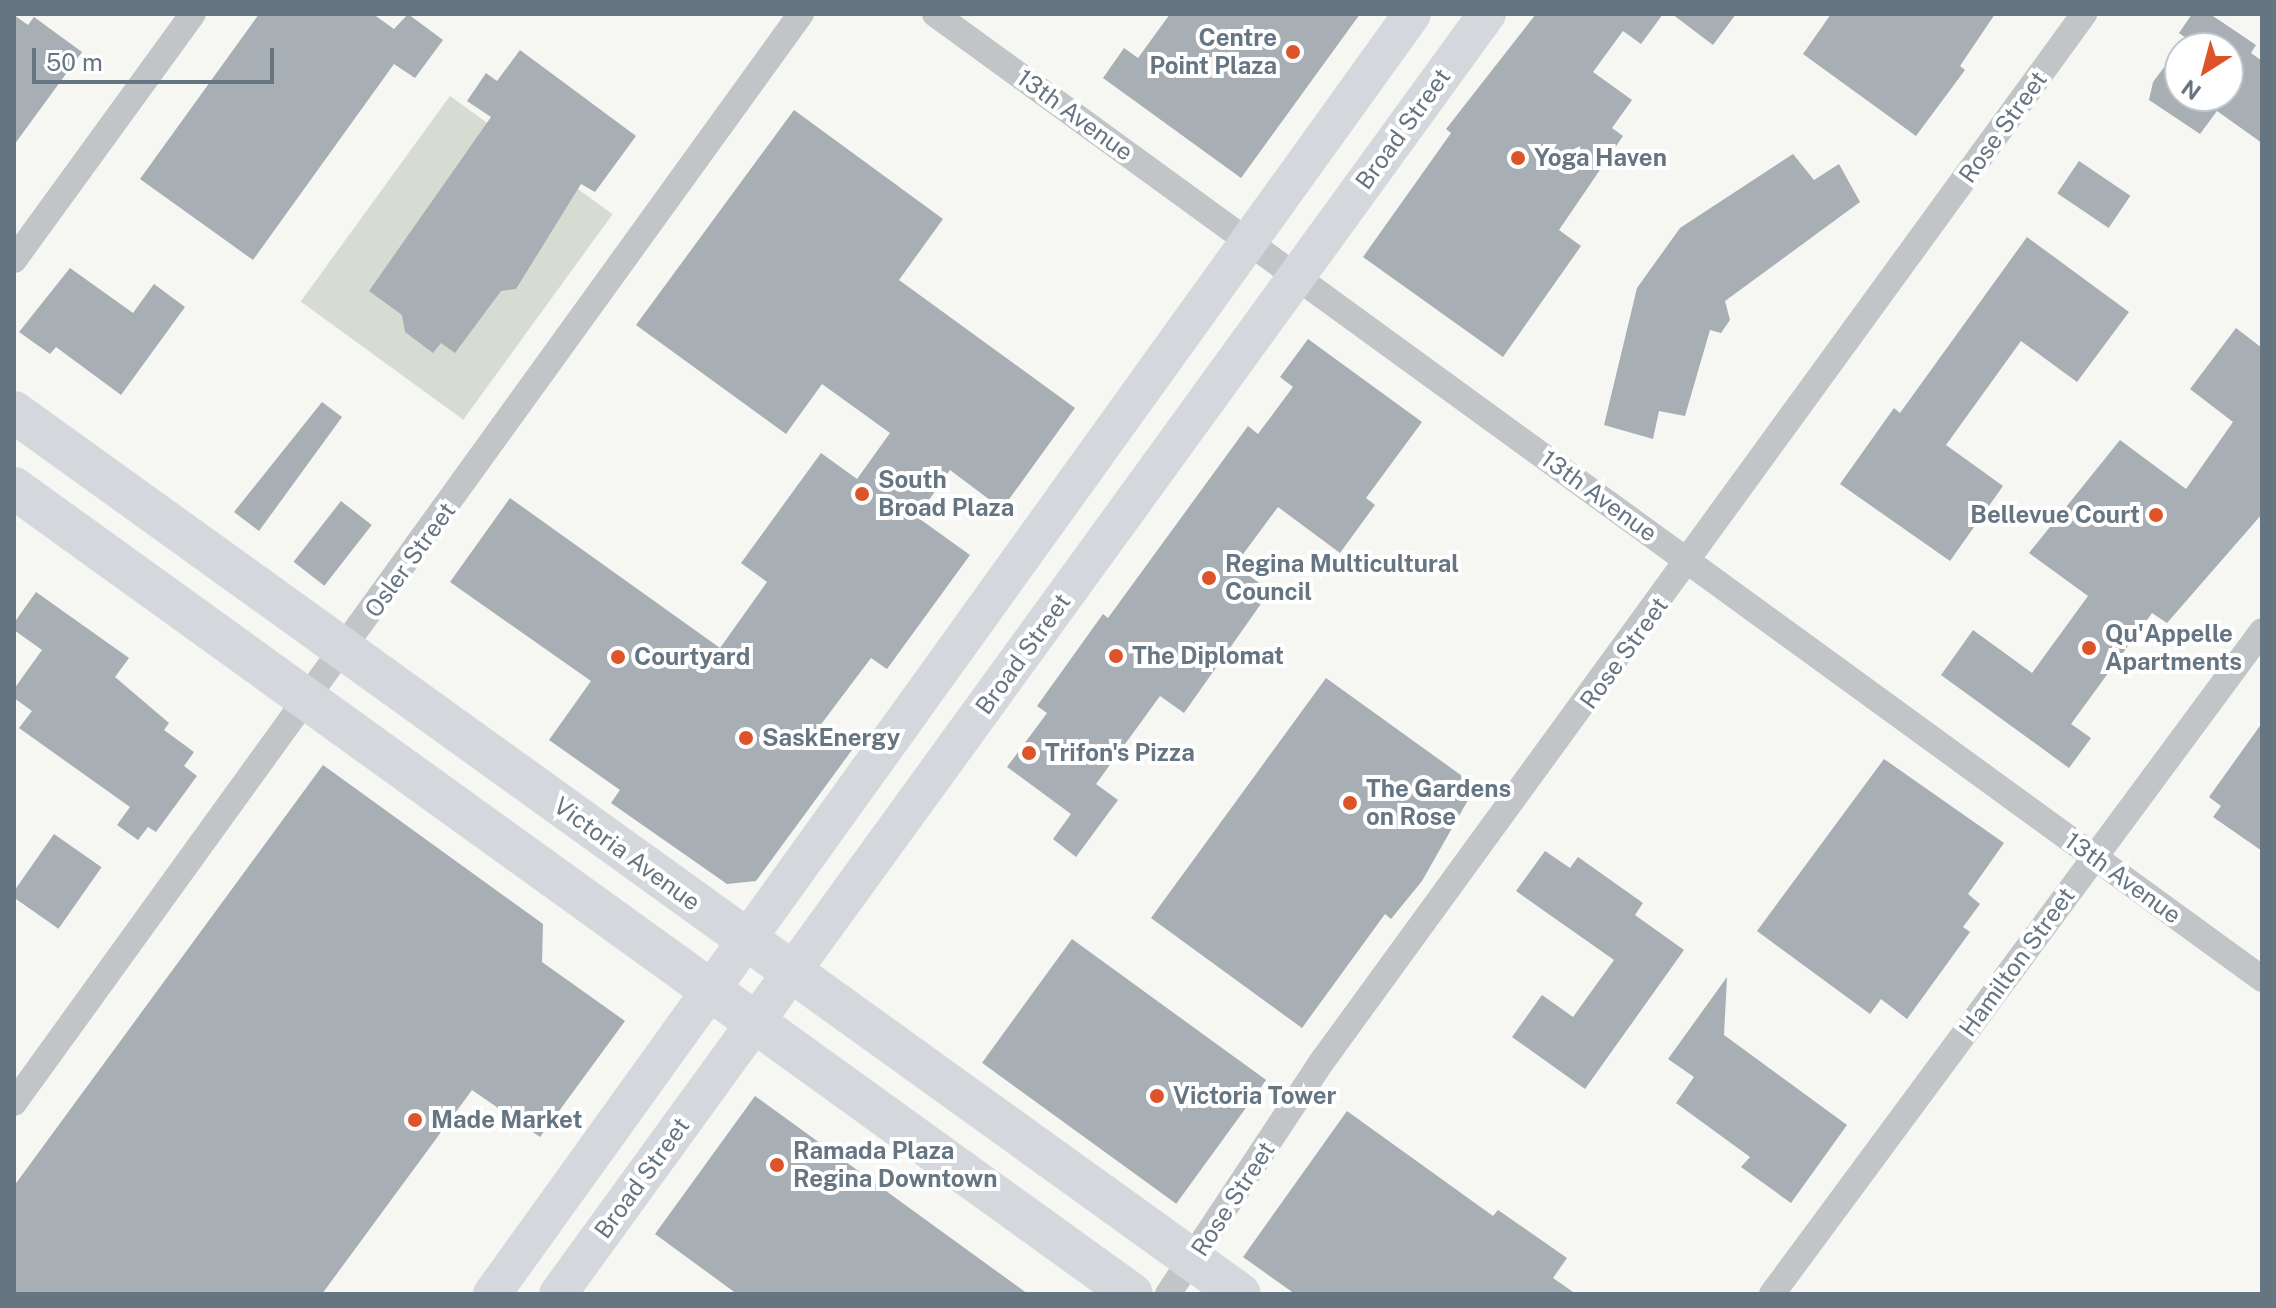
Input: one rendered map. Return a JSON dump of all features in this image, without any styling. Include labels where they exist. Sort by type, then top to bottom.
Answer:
[{"type":"main road","points":[[492,1294],[1412,14]]},
{"type":"main road","name":"Broad Street","points":[[558,1294],[1487,14]]},
{"type":"main road","name":"Victoria Avenue","points":[[14,412],[1240,1294]]},
{"type":"main road","points":[[14,488],[714,988],[1132,1294]]},
{"type":"street","points":[[14,260],[193,14]]},
{"type":"street","name":"Osler Street","points":[[14,1103],[346,649],[801,14]]},
{"type":"street","name":"13th Avenue","points":[[935,14],[2262,979]]},
{"type":"street","name":"Rose Street","points":[[1168,1294],[1323,1060],[1689,562],[2084,14]]},
{"type":"street","name":"Hamilton Street","points":[[1772,1294],[2262,631]]},
{"type":"shaded area","points":[[450,96],[613,214],[463,420],[301,301]]},
{"type":"building","points":[[259,14],[373,14],[394,29],[408,14],[443,40],[415,78],[394,64],[253,260],[140,179]]},
{"type":"building","points":[[1170,14],[1360,14],[1241,178],[1103,78],[1124,48],[1138,58]]},
{"type":"building","points":[[1536,14],[1663,14],[1641,44],[1623,31],[1593,72],[1632,100],[1612,128],[1623,136],[1559,230],[1581,246],[1503,357],[1363,257],[1451,133],[1446,129]]},
{"type":"building","points":[[1672,14],[1736,14],[1713,45]]},
{"type":"building","points":[[1831,14],[1995,14],[1960,66],[1965,70],[1916,136],[1803,54]]},
{"type":"building","points":[[2192,14],[2210,14],[2237,32],[2180,32]]},
{"type":"building","points":[[14,15],[28,25],[34,17],[82,52],[14,145]]},
{"type":"building","points":[[2244,37],[2256,45],[2251,53],[2262,61],[2262,143],[2218,112],[2244,112]]},
{"type":"building","points":[[520,50],[636,136],[595,192],[581,184],[516,289],[501,291],[455,353],[441,343],[433,353],[405,332],[402,315],[369,291],[491,117],[467,101],[486,73],[497,81]]},
{"type":"building","points":[[2164,67],[2164,110],[2149,100],[2153,82]]},
{"type":"building","points":[[794,110],[943,219],[899,280],[1075,408],[1002,509],[950,470],[917,517],[970,555],[887,669],[871,658],[819,727],[852,750],[756,881],[727,884],[611,803],[620,790],[549,740],[591,681],[450,582],[510,498],[720,648],[767,582],[741,563],[821,453],[857,479],[890,433],[822,384],[786,434],[636,325]]},
{"type":"building","points":[[2167,112],[2216,112],[2200,134]]},
{"type":"building","points":[[1793,154],[1814,180],[1839,164],[1860,202],[1725,301],[1730,320],[1721,333],[1710,330],[1685,416],[1659,411],[1653,439],[1604,425],[1637,288],[1680,228]]},
{"type":"building","points":[[2079,161],[2130,196],[2109,228],[2057,193]]},
{"type":"building","points":[[2027,237],[2129,312],[2077,382],[2021,341],[1946,445],[2003,486],[1950,561],[1840,484],[1894,408],[1900,413]]},
{"type":"building","points":[[70,268],[133,313],[154,284],[185,307],[121,395],[56,347],[50,354],[19,332]]},
{"type":"building","points":[[2236,328],[2262,348],[2262,514],[2167,623],[2152,613],[2071,724],[2091,738],[2069,768],[1941,675],[1973,630],[2032,673],[2088,596],[2029,553],[2120,440],[2186,489],[2233,422],[2190,389]]},
{"type":"building","points":[[1308,339],[1422,422],[1366,498],[1375,505],[1340,553],[1278,507],[1235,565],[1270,591],[1184,713],[1160,696],[1096,784],[1118,800],[1076,857],[1053,839],[1071,814],[1007,767],[1047,713],[1037,706],[1103,614],[1108,618],[1248,426],[1258,434],[1293,387],[1280,377]]},
{"type":"building","points":[[322,402],[342,417],[259,531],[234,512]]},
{"type":"building","points":[[341,501],[372,525],[324,586],[294,562]]},
{"type":"building","points":[[36,592],[129,658],[115,677],[169,723],[164,730],[194,752],[184,766],[197,776],[156,832],[148,827],[138,840],[117,825],[130,807],[19,728],[32,711],[14,698],[14,689],[42,650],[14,630],[14,623]]},
{"type":"building","name":"The Gardens on Rose","points":[[1326,678],[1476,786],[1422,881],[1391,919],[1385,914],[1302,1028],[1151,918]]},
{"type":"building","points":[[2262,723],[2262,851],[2213,817],[2221,806],[2209,797]]},
{"type":"building","points":[[1884,759],[2004,843],[1968,894],[1980,904],[1963,927],[1970,932],[1907,1019],[1881,999],[1870,1014],[1757,931]]},
{"type":"building","points":[[323,765],[543,924],[542,962],[625,1021],[540,1137],[472,1090],[322,1294],[14,1294],[14,1186]]},
{"type":"building","points":[[54,834],[102,867],[58,929],[14,898],[14,891]]},
{"type":"building","points":[[1545,851],[1570,868],[1578,857],[1643,903],[1635,915],[1684,950],[1585,1089],[1512,1037],[1542,995],[1573,1017],[1614,960],[1516,891]]},
{"type":"building","name":"Victoria Tower","points":[[1072,939],[1266,1080],[1176,1204],[982,1063]]},
{"type":"building","points":[[1727,977],[1724,1035],[1847,1125],[1791,1203],[1741,1167],[1750,1157],[1676,1103],[1694,1077],[1668,1059]]},
{"type":"building","name":"Ramada Plaza Regina Downtown","points":[[755,1096],[1028,1294],[737,1294],[655,1234]]},
{"type":"building","points":[[1347,1111],[1493,1216],[1498,1210],[1567,1258],[1553,1278],[1576,1294],[1295,1294],[1243,1257]]},
{"type":"place","name":"Centre Point Plaza","points":[[1293,52]]},
{"type":"place","name":"Yoga Haven","points":[[1518,158]]},
{"type":"place","name":"South Broad Plaza","points":[[862,494]]},
{"type":"place","name":"Bellevue Court","points":[[2156,515]]},
{"type":"place","name":"Regina Multicultural Council","points":[[1209,578]]},
{"type":"place","name":"Qu'Appelle Apartments","points":[[2089,648]]},
{"type":"place","name":"The Diplomat","points":[[1116,656]]},
{"type":"place","name":"Courtyard","points":[[618,657]]},
{"type":"place","name":"SaskEnergy","points":[[746,738]]},
{"type":"place","name":"Trifon's Pizza","points":[[1029,753]]},
{"type":"place","name":"The Gardens on Rose","points":[[1350,803]]},
{"type":"place","name":"Victoria Tower","points":[[1157,1096]]},
{"type":"place","name":"Made Market","points":[[415,1120]]},
{"type":"place","name":"Ramada Plaza Regina Downtown","points":[[777,1165]]}]
